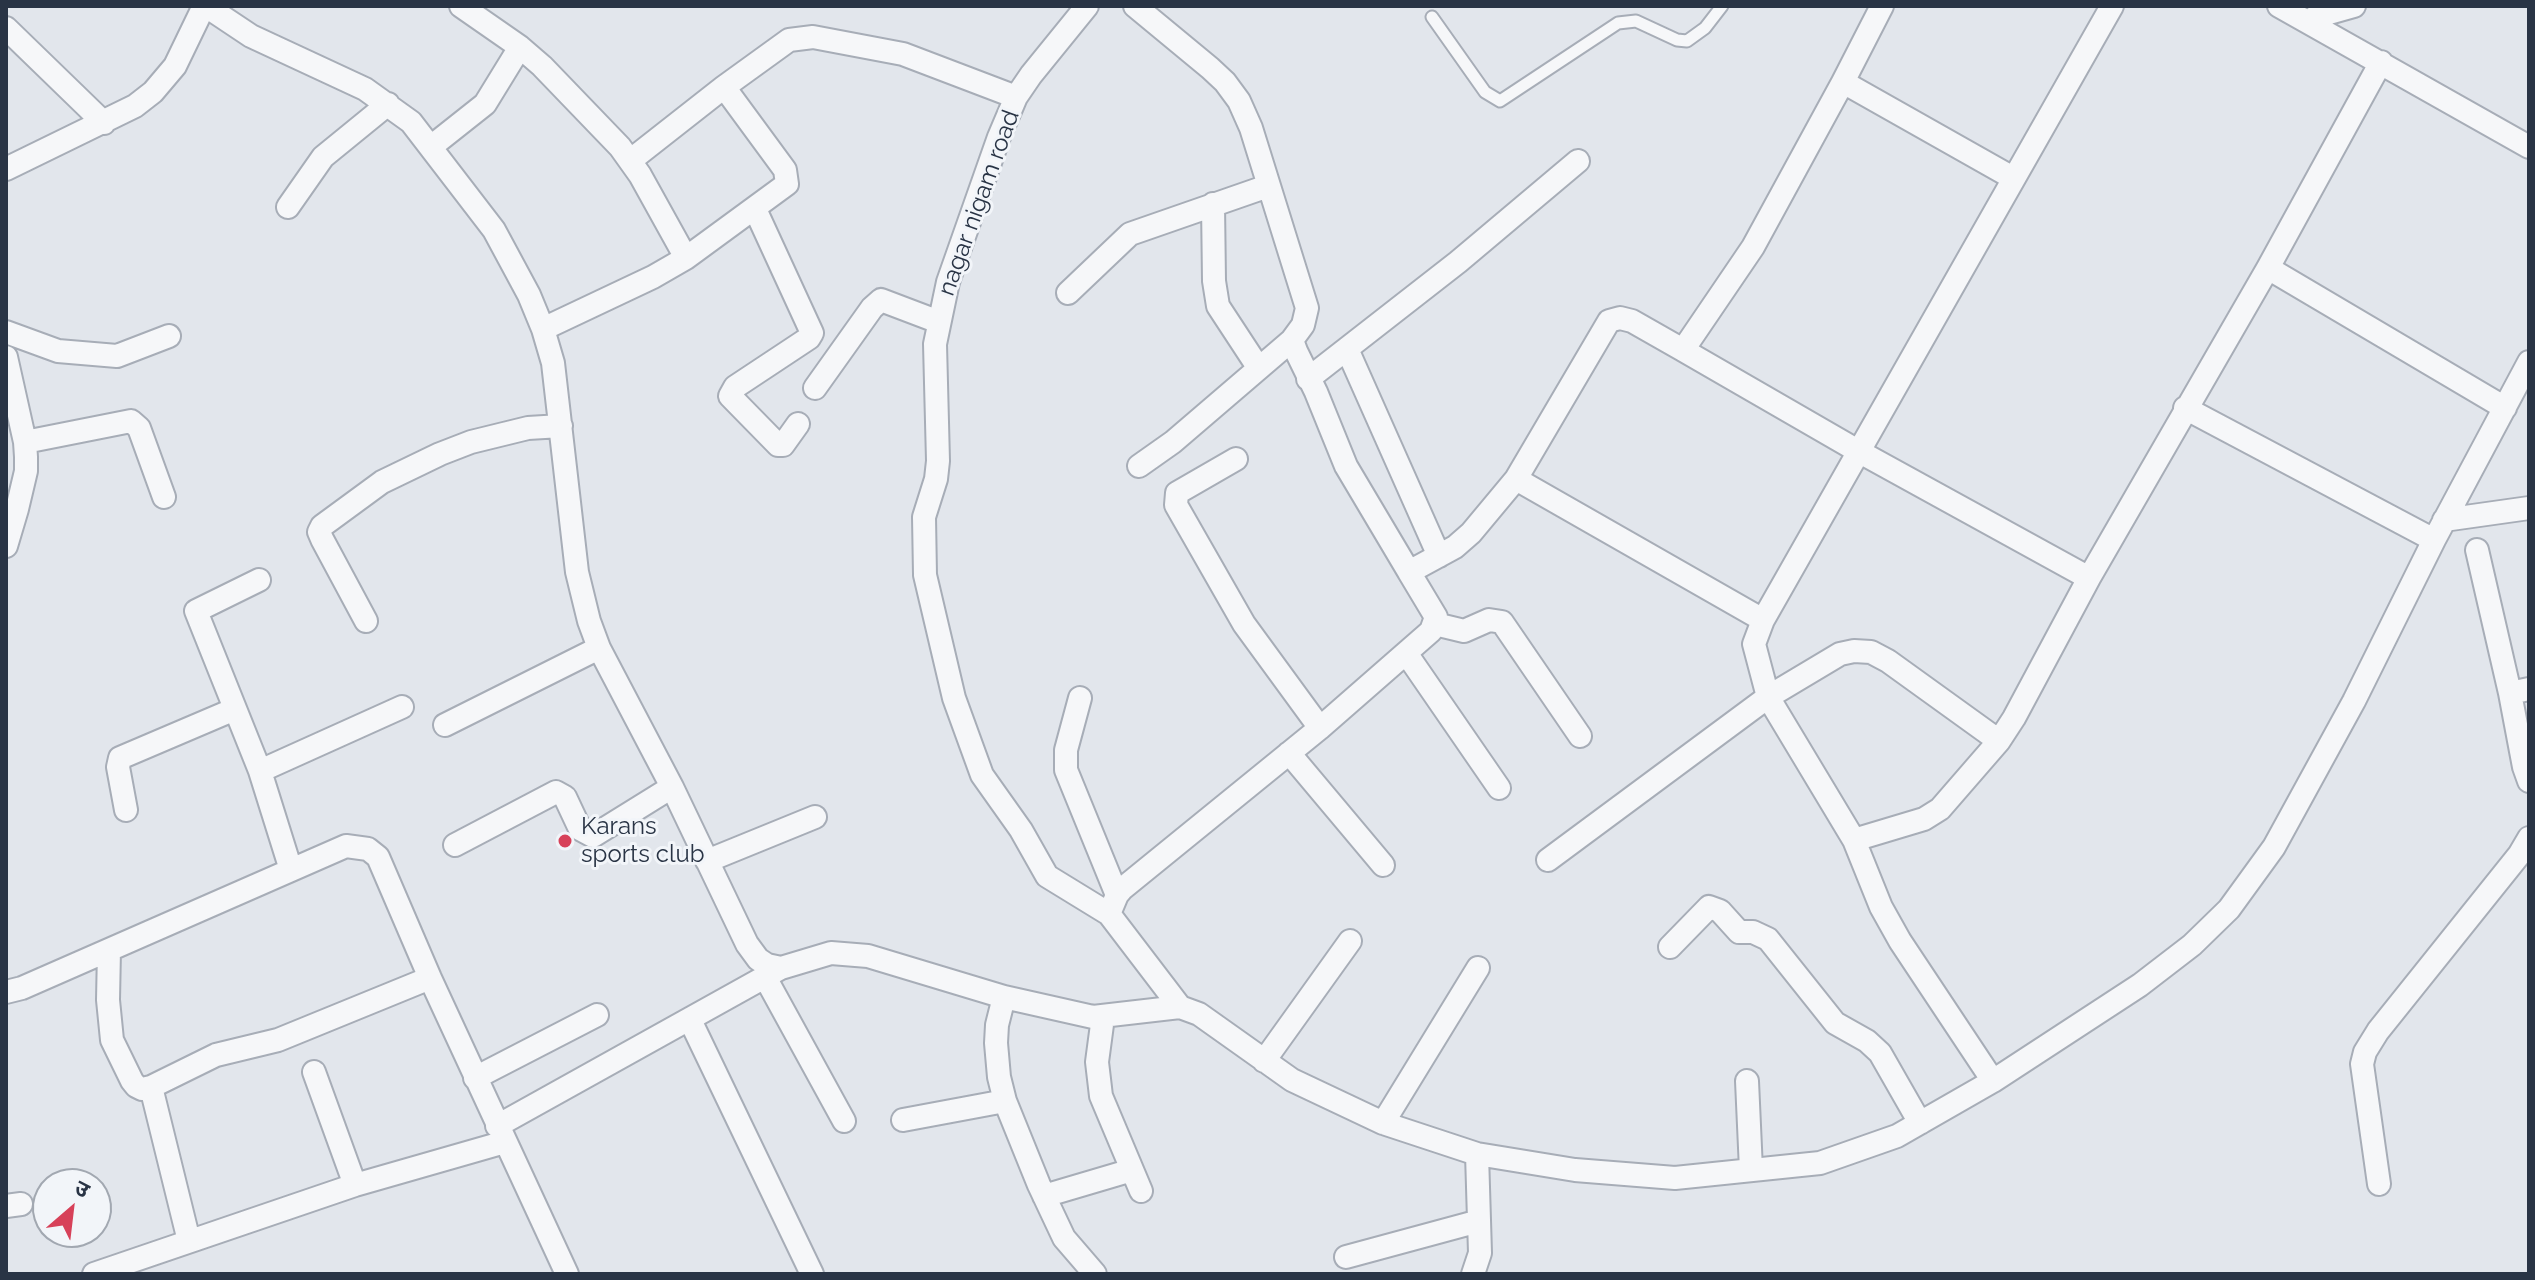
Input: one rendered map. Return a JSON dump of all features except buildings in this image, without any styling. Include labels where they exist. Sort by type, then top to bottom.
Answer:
[{"type":"street","points":[[6,169],[135,106],[175,66],[205,6],[251,36],[365,89],[411,122],[494,230],[543,329],[553,363],[577,572],[582,599],[599,648],[672,787],[747,944],[773,973],[844,1121]]},
{"type":"street","points":[[461,6],[520,47],[565,87],[631,160],[686,258]]},
{"type":"street","name":"nagar nigam road","points":[[1087,6],[1016,97],[956,255],[935,344],[938,461],[936,479],[924,517],[925,575],[954,698],[982,775],[1021,830],[1041,868],[1053,881],[1113,904],[1180,1007]]},
{"type":"street","points":[[1135,6],[1225,82],[1239,101],[1251,128],[1307,308],[1303,325],[1292,340],[1173,442],[1139,466]]},
{"type":"street","points":[[1683,350],[1753,247],[1882,6]]},
{"type":"street","points":[[1993,1081],[1900,941],[1877,897],[1854,840],[1768,697],[1754,644],[1756,632],[2112,6]]},
{"type":"street","points":[[2279,6],[2314,17],[2381,62],[2529,147]]},
{"type":"street","points":[[2314,17],[2354,6]]},
{"type":"street","points":[[6,28],[104,123]]},
{"type":"street","points":[[631,160],[789,40],[813,37],[903,54],[1016,97]]},
{"type":"street","points":[[432,146],[485,104],[520,47]]},
{"type":"street","points":[[1854,840],[1924,819],[1940,809],[1999,741],[2185,408],[2268,268],[2381,62]]},
{"type":"street","points":[[1843,82],[2013,178]]},
{"type":"street","points":[[543,329],[686,258],[787,184],[788,176],[724,87]]},
{"type":"street","points":[[288,207],[323,157],[388,104]]},
{"type":"street","points":[[1308,379],[1458,262],[1578,161]]},
{"type":"street","points":[[1068,293],[1130,234],[1268,186]]},
{"type":"street","points":[[1213,204],[1214,281],[1218,306],[1258,367]]},
{"type":"street","points":[[755,209],[812,333],[735,387],[730,396],[778,445],[783,445],[798,424]]},
{"type":"street","points":[[2268,268],[2505,408]]},
{"type":"street","points":[[815,388],[872,308],[881,300],[939,322]]},
{"type":"street","points":[[1409,572],[1439,556],[1471,533],[1516,479],[1609,321],[1620,318],[1632,321],[1858,451],[2089,578]]},
{"type":"street","points":[[6,332],[58,351],[117,356],[169,336]]},
{"type":"street","points":[[1080,698],[1066,750],[1066,770],[1113,904],[1320,728],[1435,624],[1432,608],[1346,466],[1292,340]]},
{"type":"street","points":[[1347,349],[1439,556]]},
{"type":"street","points":[[6,357],[11,403],[25,442],[26,471],[6,546]]},
{"type":"street","points":[[94,1274],[501,1134],[773,973],[831,953],[868,956],[1004,997],[1093,1017],[1180,1007],[1199,1014],[1292,1080],[1383,1123],[1477,1154],[1575,1170],[1675,1178],[1820,1163],[1897,1136],[1993,1081],[2140,985],[2192,945],[2229,909],[2274,847],[2354,701],[2439,530],[2529,362]]},
{"type":"street","points":[[2185,408],[2439,530],[2529,508]]},
{"type":"street","points":[[25,442],[131,421],[139,428],[164,497]]},
{"type":"street","points":[[366,621],[322,539],[319,532],[322,526],[382,482],[440,454],[471,442],[528,428],[561,426]]},
{"type":"street","points":[[1236,459],[1177,493],[1174,498],[1176,505],[1244,624],[1320,728]]},
{"type":"street","points":[[1516,479],[1763,620]]},
{"type":"street","points":[[2477,550],[2519,691],[2524,767],[2529,781]]},
{"type":"street","points":[[259,580],[196,611],[260,771],[291,870]]},
{"type":"street","points":[[1435,624],[1464,631],[1489,620],[1502,622],[1580,736]]},
{"type":"street","points":[[445,725],[599,648]]},
{"type":"street","points":[[1548,860],[1768,697],[1840,654],[1871,652],[1888,661],[1999,741]]},
{"type":"street","points":[[1406,653],[1499,788]]},
{"type":"street","points":[[260,771],[402,707]]},
{"type":"street","points":[[126,810],[118,767],[120,758],[235,709]]},
{"type":"street","points":[[1289,753],[1383,865]]},
{"type":"street","points":[[455,845],[556,792],[565,797],[580,829],[593,836],[672,787]]},
{"type":"street","points":[[707,861],[815,817]]},
{"type":"street","points":[[2379,1184],[2362,1064],[2365,1052],[2378,1031],[2519,855],[2529,838]]},
{"type":"street","points":[[6,992],[22,988],[346,846],[368,849],[378,857],[475,1078],[567,1274]]},
{"type":"street","points":[[1670,947],[1709,907],[1720,911],[1739,932],[1753,932],[1768,939],[1835,1023],[1867,1041],[1880,1053],[1920,1123]]},
{"type":"street","points":[[1264,1061],[1350,941]]},
{"type":"street","points":[[109,950],[108,1000],[112,1040],[136,1086],[142,1089],[216,1055],[278,1040],[430,978]]},
{"type":"street","points":[[1383,1123],[1478,968]]},
{"type":"street","points":[[1004,997],[996,1043],[1005,1101],[1064,1238],[1095,1274]]},
{"type":"street","points":[[475,1078],[597,1015]]},
{"type":"street","points":[[1103,1017],[1097,1062],[1101,1096],[1141,1191]]},
{"type":"street","points":[[690,1020],[812,1274]]},
{"type":"street","points":[[314,1072],[355,1185]]},
{"type":"street","points":[[1747,1081],[1751,1170]]},
{"type":"street","points":[[151,1087],[189,1241]]},
{"type":"street","points":[[903,1120],[1005,1101]]},
{"type":"street","points":[[1473,1274],[1479,1260],[1477,1154]]},
{"type":"street","points":[[1044,1196],[1132,1170]]},
{"type":"street","points":[[1346,1257],[1479,1221]]},
{"type":"lane","points":[[1432,17],[1485,92],[1500,101],[1618,23],[1636,21],[1677,40],[1687,41],[1705,28],[1722,6]]},
{"type":"place","name":"Karans sports club","points":[[565,841]]}]
